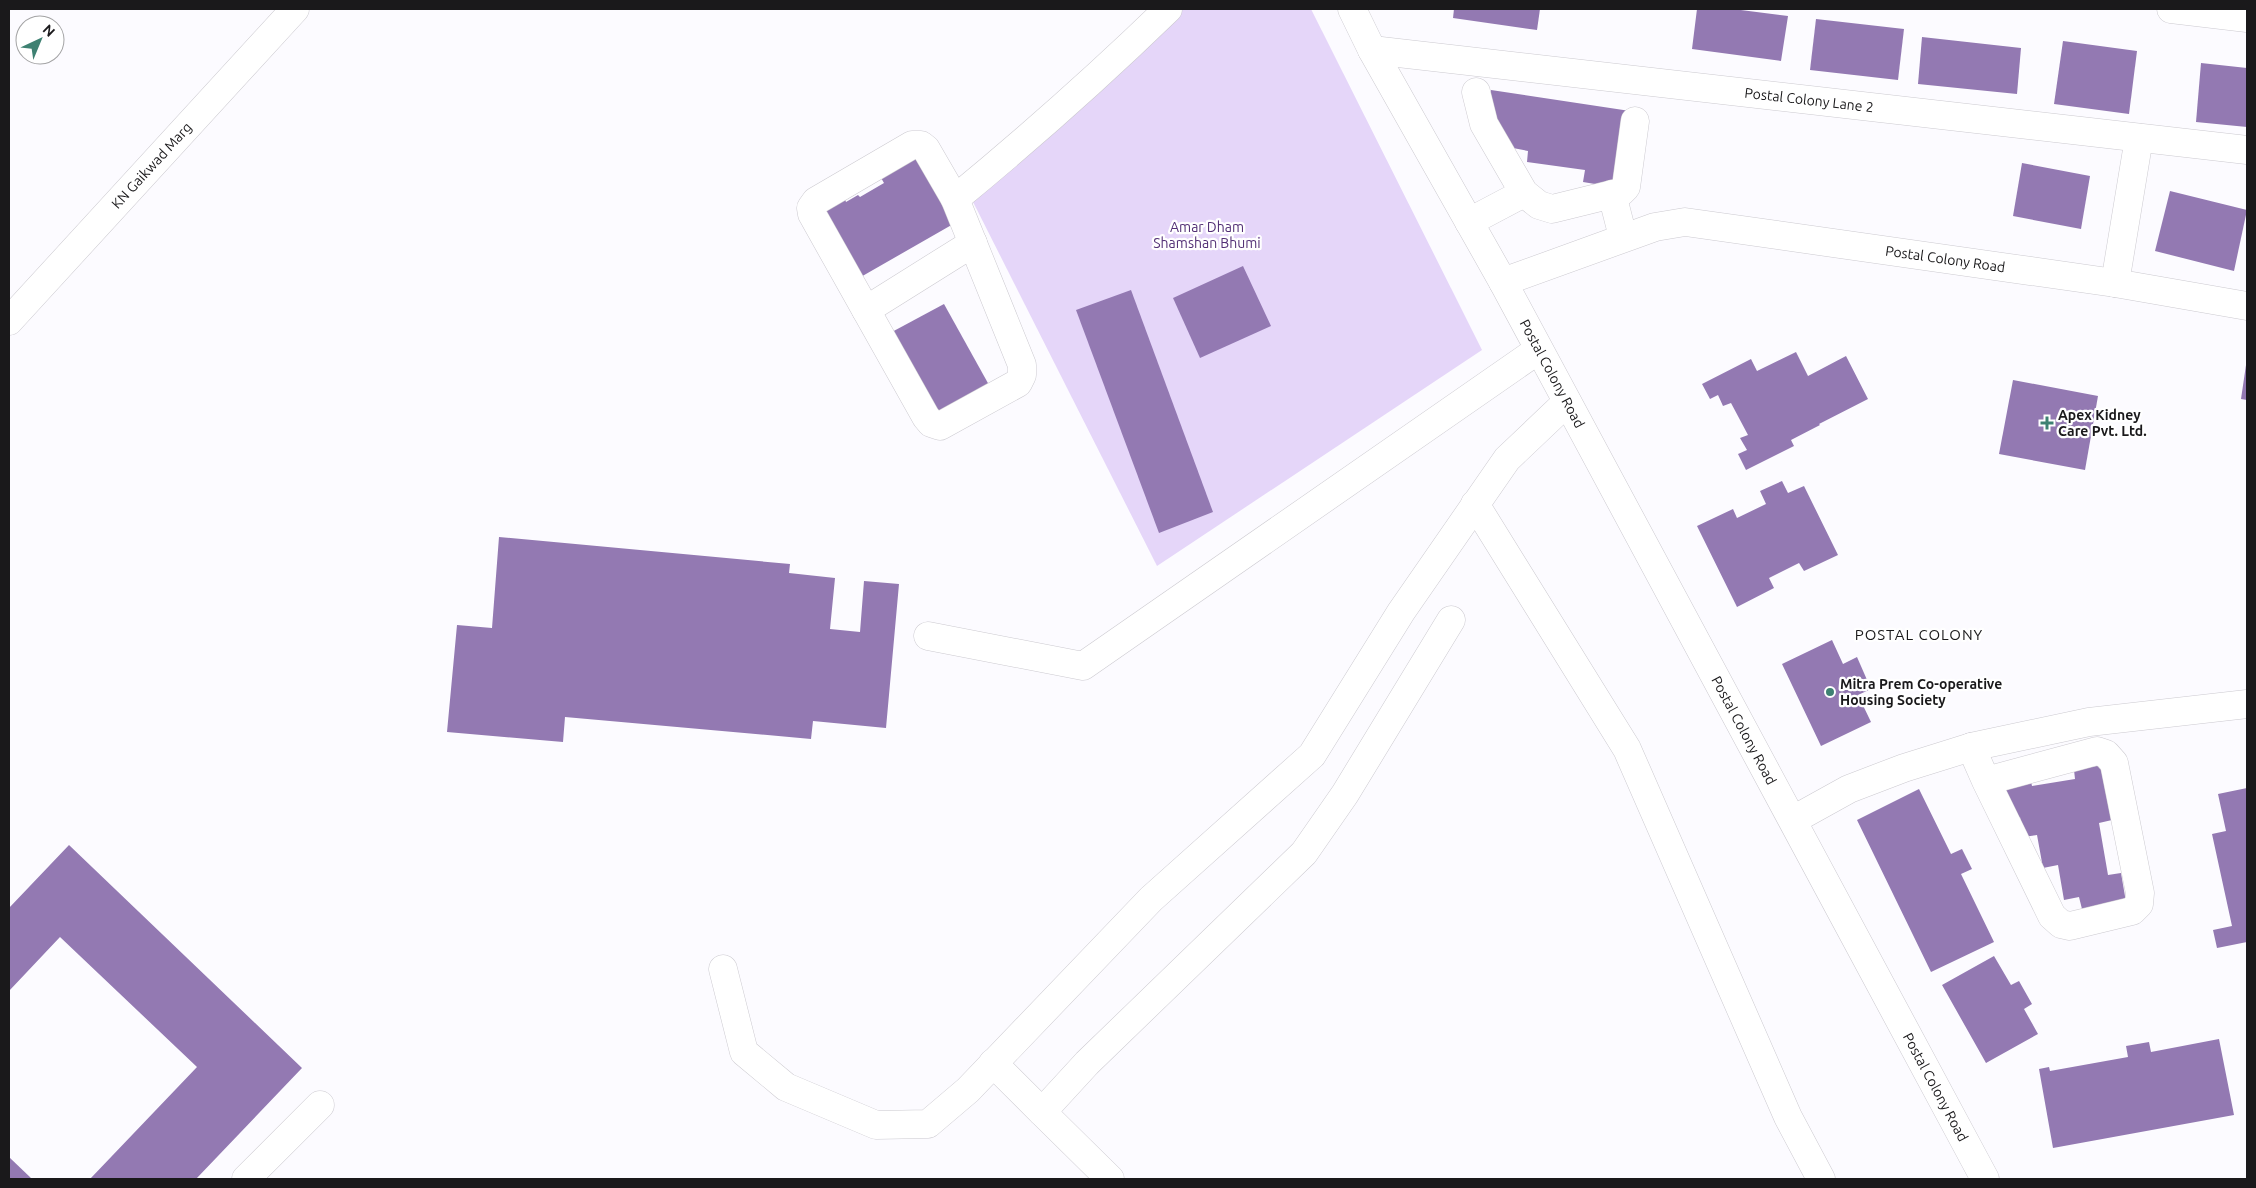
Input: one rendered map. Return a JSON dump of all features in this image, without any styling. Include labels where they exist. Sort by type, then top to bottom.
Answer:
[{"type":"street","name":"KN Gaikwad Marg","points":[[9,321],[295,9]]},
{"type":"street","points":[[955,199],[1030,138],[1101,74],[1168,9]]},
{"type":"street","name":"Postal Colony Road","points":[[1352,9],[1372,50],[1503,282],[1985,1179]]},
{"type":"street","points":[[2170,9],[2247,18]]},
{"type":"street","name":"Postal Colony Lane 2","points":[[1372,50],[2247,150]]},
{"type":"street","points":[[1476,92],[1484,124],[1524,192],[1539,205],[1552,209],[1612,194],[1626,187],[1635,121]]},
{"type":"street","points":[[2116,283],[2139,138]]},
{"type":"street","points":[[917,144],[926,149],[955,199],[1022,365],[1022,376],[1018,383],[940,426],[931,423],[812,214],[813,203],[917,144]]},
{"type":"street","points":[[1469,222],[1524,192]]},
{"type":"street","points":[[1612,194],[1623,238]]},
{"type":"street","name":"Postal Colony Road","points":[[1503,282],[1656,226],[1685,222],[2116,283],[2247,306]]},
{"type":"street","points":[[866,310],[973,243]]},
{"type":"street","points":[[928,636],[1083,666],[1538,350]]},
{"type":"street","points":[[723,969],[744,1052],[786,1087],[876,1125],[928,1124],[968,1090],[1151,899],[1312,754],[1401,612],[1507,459],[1567,402]]},
{"type":"street","points":[[1475,504],[1627,748],[1788,1117],[1821,1179]]},
{"type":"street","points":[[1042,1112],[1087,1063],[1304,853],[1345,794],[1451,620]]},
{"type":"street","points":[[1792,820],[1849,789],[1904,768],[1972,747],[2089,722],[2247,704]]},
{"type":"street","points":[[1972,747],[1986,781],[2052,916],[2060,924],[2070,926],[2132,911],[2139,904],[2140,893],[2114,763],[2106,754],[2097,751],[1986,781]]},
{"type":"street","points":[[993,1063],[1110,1179]]},
{"type":"street","points":[[246,1179],[320,1105]]},
{"type":"green space","name":"Amar Dham Shamshan Bhumi","points":[[1164,9],[1311,9],[1482,350],[1157,566],[967,190]]},
{"type":"building","points":[[1454,9],[1540,9],[1537,30],[1453,18]]},
{"type":"building","points":[[1697,9],[1733,9],[1788,16],[1781,61],[1692,49]]},
{"type":"building","points":[[1816,19],[1904,29],[1898,80],[1810,70]]},
{"type":"building","points":[[1922,37],[2021,48],[2017,94],[1918,84]]},
{"type":"building","points":[[2063,41],[2137,51],[2129,114],[2054,104]]},
{"type":"building","points":[[2201,63],[2247,68],[2247,127],[2196,122]]},
{"type":"building","points":[[1491,90],[1630,111],[1619,188],[1583,182],[1585,170],[1527,162],[1528,151],[1513,148],[1487,116]]},
{"type":"building","points":[[916,155],[955,223],[859,278],[819,211],[844,197],[846,202],[858,195],[860,197],[884,183],[880,176]]},
{"type":"building","points":[[2022,163],[2090,176],[2081,229],[2013,216]]},
{"type":"building","points":[[2170,191],[2247,210],[2234,271],[2155,251]]},
{"type":"building","points":[[1243,266],[1271,326],[1200,358],[1173,298]]},
{"type":"building","points":[[1131,290],[1213,512],[1159,533],[1076,310]]},
{"type":"building","points":[[944,304],[989,385],[935,415],[890,333]]},
{"type":"building","points":[[1796,352],[1808,376],[1846,356],[1868,399],[1791,440],[1794,446],[1746,470],[1738,454],[1747,450],[1740,438],[1748,435],[1731,403],[1723,406],[1718,395],[1710,399],[1702,384],[1751,359],[1757,371]]},
{"type":"building","points":[[2247,365],[2247,400],[2241,399]]},
{"type":"building","points":[[2013,380],[2098,396],[2085,470],[1999,454]]},
{"type":"building","points":[[1782,481],[1788,493],[1804,486],[1838,555],[1804,571],[1799,563],[1769,578],[1774,588],[1737,607],[1697,526],[1733,509],[1737,518],[1766,504],[1760,491]]},
{"type":"building","points":[[499,537],[790,564],[789,573],[835,578],[830,629],[860,632],[864,581],[899,584],[886,728],[813,721],[811,739],[565,717],[563,742],[447,732],[457,625],[492,628]]},
{"type":"building","name":"Mitra Prem Co-operative Housing Society","points":[[1832,640],[1843,664],[1857,657],[1871,689],[1858,695],[1871,722],[1821,746],[1782,664]]},
{"type":"building","points":[[2102,765],[2112,820],[2099,823],[2108,875],[2121,873],[2126,902],[2082,909],[2079,897],[2064,900],[2058,865],[2043,868],[2037,835],[2023,837],[2020,817],[2011,819],[2004,782],[2030,777],[2032,786],[2075,779],[2074,770]]},
{"type":"building","points":[[2247,788],[2247,942],[2217,948],[2213,930],[2232,926],[2212,834],[2226,831],[2218,794]]},
{"type":"building","points":[[1919,789],[1951,854],[1962,849],[1972,869],[1961,874],[1994,942],[1931,972],[1857,820]]},
{"type":"building","points":[[69,845],[302,1068],[196,1179],[90,1179],[197,1067],[60,937],[9,991],[9,908]]},
{"type":"building","points":[[1994,956],[2011,985],[2019,981],[2032,1004],[2024,1009],[2038,1034],[1986,1063],[1942,985]]},
{"type":"building","points":[[2219,1039],[2234,1115],[2053,1148],[2039,1069],[2049,1067],[2050,1071],[2128,1057],[2126,1046],[2149,1042],[2151,1052]]},
{"type":"building","points":[[9,1157],[32,1179],[9,1179]]},
{"type":"place","name":"Apex Kidney Care Pvt. Ltd.","points":[[2047,423]]},
{"type":"place","name":"Mitra Prem Co-operative Housing Society","points":[[1830,692]]},
{"type":"district","name":"POSTAL COLONY","points":[[1919,634]]}]
